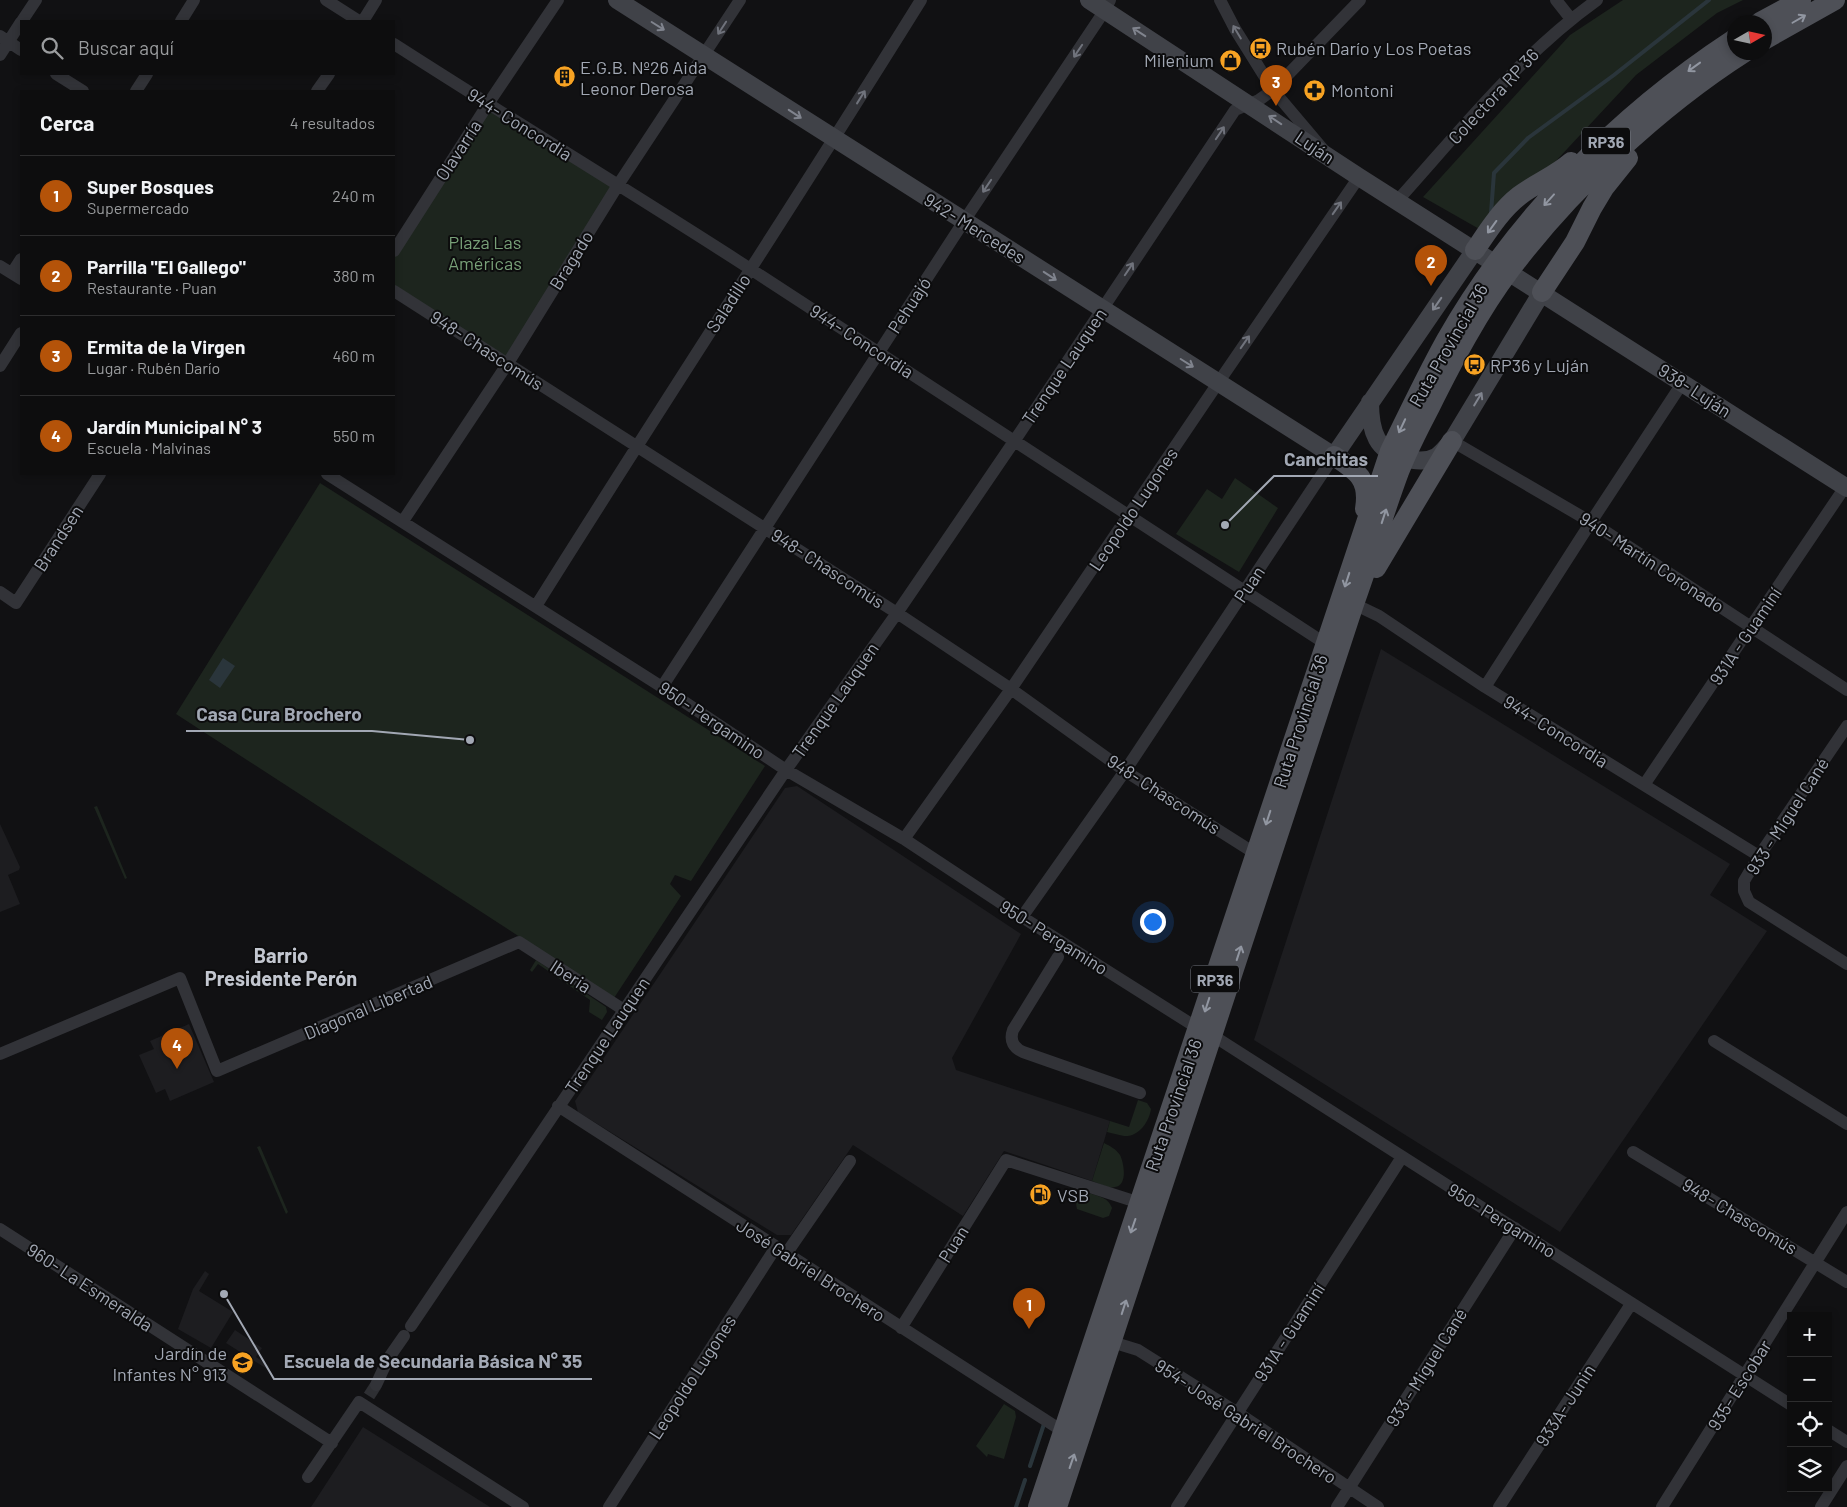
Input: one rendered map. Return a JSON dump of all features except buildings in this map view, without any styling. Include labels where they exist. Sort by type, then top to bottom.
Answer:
[{"type":"main road","name":"942- Mercedes","points":[[617,0],[1334,456]]},
{"type":"main road","name":"Luján","points":[[1089,0],[1107,5],[1328,156],[1542,292]]},
{"type":"main road","points":[[1772,16],[1801,0]]},
{"type":"main road","points":[[1772,35],[1835,0]]},
{"type":"main road","name":"Ruta Provincial 36","points":[[1057,1507],[1112,1342],[1206,1032],[1256,854],[1359,544],[1398,455],[1439,389],[1525,227],[1590,156],[1687,72],[1727,45]]},
{"type":"main road","name":"Ruta Provincial 36","points":[[1503,267],[1617,153],[1687,92],[1733,60]]},
{"type":"main road","points":[[1354,604],[1542,292],[1575,242],[1592,208],[1618,168],[1666,123],[1702,94],[1734,60]]},
{"type":"main road","points":[[1475,250],[1504,210],[1520,195],[1555,175],[1620,121],[1639,112]]},
{"type":"main road","name":"Puan","points":[[1334,456],[1475,250]]},
{"type":"main road","name":"938- Luján","points":[[1542,292],[1846,487]]},
{"type":"main road","points":[[1370,402],[1370,415],[1377,439],[1382,446],[1398,455],[1415,460],[1436,457],[1452,441]]},
{"type":"main road","name":"Ruta Provincial 36","points":[[1038,1507],[1140,1203],[1206,1032],[1354,604],[1398,455]]},
{"type":"main road","points":[[1334,456],[1359,475],[1366,490],[1359,544]]},
{"type":"street","points":[[23,20],[36,0]]},
{"type":"street","points":[[181,20],[194,0]]},
{"type":"street","points":[[326,0],[359,20]]},
{"type":"street","points":[[362,20],[376,0]]},
{"type":"street","name":"Olavarría","points":[[395,249],[488,104],[558,0]]},
{"type":"street","name":"Bragado","points":[[403,521],[508,363],[618,185],[740,0]]},
{"type":"street","name":"Saladillo","points":[[536,606],[636,447],[835,139],[921,0]]},
{"type":"street","points":[[1220,0],[1235,29],[1274,90],[1328,156]]},
{"type":"street","name":"Trenque Lauquen","points":[[376,1385],[388,1359],[558,1106],[786,770],[897,613],[1015,440],[1235,110],[1259,100],[1274,90],[1360,0]]},
{"type":"street","points":[[1556,0],[1571,19]]},
{"type":"street","name":"Colectora RP 36","points":[[1398,200],[1509,77],[1571,19],[1597,0]]},
{"type":"street","name":"Pehuajó","points":[[662,687],[879,351],[1107,5]]},
{"type":"street","points":[[0,55],[4,39],[20,24]]},
{"type":"street","points":[[4,39],[20,49]]},
{"type":"street","name":"944- Concordia","points":[[395,45],[879,351],[1326,644]]},
{"type":"street","points":[[58,75],[80,90]]},
{"type":"street","points":[[137,90],[146,75]]},
{"type":"street","points":[[318,90],[328,75]]},
{"type":"street","name":"Leopoldo Lugones","points":[[904,839],[1011,689],[1359,176]]},
{"type":"street","points":[[0,266],[16,276],[20,262]]},
{"type":"street","name":"948- Chascomús","points":[[395,292],[897,613],[1011,689],[1125,771],[1256,854]]},
{"type":"street","points":[[0,366],[20,335]]},
{"type":"street","points":[[1485,687],[1590,522],[1683,382]]},
{"type":"street","name":"940- Martín Coronado","points":[[1452,441],[1590,522],[1847,690]]},
{"type":"street","name":"Puan","points":[[1022,917],[1125,771],[1334,456]]},
{"type":"street","name":"Brandsen","points":[[0,592],[16,603],[99,475]]},
{"type":"street","name":"950- Pergamino","points":[[329,475],[662,687],[786,770],[904,839],[1022,917],[1515,1228],[1787,1402]]},
{"type":"street","name":"931A - Guaminí","points":[[1644,785],[1846,487]]},
{"type":"street","name":"944- Concordia","points":[[1354,604],[1379,616],[1485,687],[1758,856]]},
{"type":"street","name":"933 - Miguel Cané","points":[[1847,726],[1758,856],[1744,881],[1744,891],[1749,902],[1847,964]]},
{"type":"street","name":"Iberia","points":[[519,942],[624,1010]]},
{"type":"street","name":"Diagonal Libertad","points":[[0,1054],[180,978],[217,1071],[519,942]]},
{"type":"street","points":[[1058,957],[1014,1030],[1011,1040],[1014,1046],[1023,1052],[1140,1093]]},
{"type":"street","points":[[1714,1041],[1847,1124]]},
{"type":"street","name":"José Gabriel Brochero","points":[[558,1106],[1064,1432]]},
{"type":"street","name":"948- Chascomús","points":[[1633,1152],[1847,1282]]},
{"type":"street","name":"931A - Guaminí","points":[[1177,1507],[1402,1157]]},
{"type":"street","name":"Puan","points":[[901,1328],[1006,1160],[1140,1203]]},
{"type":"street","name":"Leopoldo Lugones","points":[[609,1507],[781,1250],[850,1161]]},
{"type":"street","name":"935- Escobar","points":[[1662,1507],[1847,1212]]},
{"type":"street","name":"933 - Miguel Cané","points":[[1338,1507],[1515,1228]]},
{"type":"street","name":"960- La Esmeralda","points":[[0,1229],[332,1442]]},
{"type":"street","name":"933A- Junin","points":[[1499,1507],[1631,1304]]},
{"type":"street","name":"954- José Gabriel Brochero","points":[[1112,1342],[1138,1350],[1238,1412],[1378,1507]]},
{"type":"street","points":[[308,1477],[364,1401],[523,1507]]},
{"type":"street","points":[[1832,1433],[1847,1442]]},
{"type":"street","points":[[1821,1507],[1847,1466]]},
{"type":"shaded area","points":[[1381,649],[1730,864],[1710,895],[1767,931],[1560,1232],[1254,1040]]},
{"type":"shaded area","points":[[223,658],[235,666],[220,688],[209,680]]},
{"type":"shaded area","points":[[797,786],[1021,934],[952,1058],[956,1070],[1110,1121],[1092,1181],[1004,1151],[963,1216],[853,1145],[791,1235],[777,1235],[578,1112],[575,1101],[785,788]]},
{"type":"shaded area","points":[[0,824],[20,867],[19,870],[8,875],[20,904],[0,912]]},
{"type":"shaded area","points":[[189,1024],[214,1082],[170,1101],[165,1089],[156,1093],[139,1055],[154,1049],[150,1041]]},
{"type":"shaded area","points":[[205,1271],[209,1274],[199,1291],[233,1312],[211,1348],[178,1329],[193,1289]]},
{"type":"shaded area","points":[[235,1330],[262,1348],[256,1357],[269,1366],[267,1369],[226,1343]]},
{"type":"shaded area","points":[[363,1427],[490,1507],[311,1507]]},
{"type":"green space","points":[[1623,0],[1743,0],[1717,13],[1636,75],[1488,234],[1423,197],[1570,35]]},
{"type":"green space","name":"Plaza Las Américas","points":[[488,104],[618,185],[508,363],[395,292],[395,249]]},
{"type":"green space","points":[[1235,478],[1278,508],[1239,572],[1176,534],[1207,489],[1222,499]]},
{"type":"green space","points":[[320,483],[765,766],[691,881],[675,875],[670,884],[681,896],[614,998],[176,714]]},
{"type":"green space","points":[[97,806],[127,878],[125,879],[94,807]]},
{"type":"green space","points":[[536,960],[606,1007],[607,1012],[602,1020],[589,1012],[590,1000],[538,964],[532,972],[530,970]]},
{"type":"green space","points":[[1138,1100],[1147,1103],[1151,1109],[1146,1124],[1139,1131],[1129,1136],[1107,1132],[1110,1121],[1129,1127]]},
{"type":"green space","points":[[1104,1143],[1120,1155],[1123,1163],[1124,1173],[1122,1182],[1115,1187],[1107,1187],[1092,1181]]},
{"type":"green space","points":[[260,1146],[288,1212],[286,1214],[257,1147]]},
{"type":"green space","points":[[1083,1192],[1107,1201],[1112,1208],[1109,1216],[1103,1218],[1077,1209],[1077,1199]]},
{"type":"green space","points":[[1004,1404],[1015,1411],[1016,1417],[1004,1459],[988,1454],[987,1457],[976,1446]]},
{"type":"waterway","points":[[1491,213],[1494,173],[1528,138],[1614,75],[1709,0]]},
{"type":"waterway","points":[[1030,1466],[1044,1424]]},
{"type":"waterway","points":[[1016,1507],[1025,1480]]},
{"type":"tunnel","points":[[369,1396],[376,1385]]},
{"type":"place","name":"Rubén Darío y Los Poetas","points":[[1260,48]]},
{"type":"place","name":"Milenium","points":[[1230,60]]},
{"type":"place","name":"E.G.B. Nº26 Aida Leonor Derosa","points":[[564,77]]},
{"type":"place","name":"Montoni","points":[[1315,90]]},
{"type":"place","name":"Ermita de la Virgen","points":[[1276,106]]},
{"type":"place","name":"Parrilla \"El Gallego\"","points":[[1431,286]]},
{"type":"place","name":"RP36 y Luján","points":[[1474,365]]},
{"type":"place","name":"Canchitas","points":[[1225,525]]},
{"type":"place","name":"Casa Cura Brochero","points":[[470,740]]},
{"type":"place","name":"Jardín Municipal N° 3","points":[[177,1069]]},
{"type":"place","name":"VSB","points":[[1041,1195]]},
{"type":"place","name":"Escuela de Secundaria Básica N° 35","points":[[224,1294]]},
{"type":"place","name":"Super Bosques","points":[[1029,1329]]},
{"type":"place","name":"Jardín de Infantes N° 913","points":[[243,1363]]},
{"type":"district","name":"Barrio Presidente Perón","points":[[281,966]]}]
